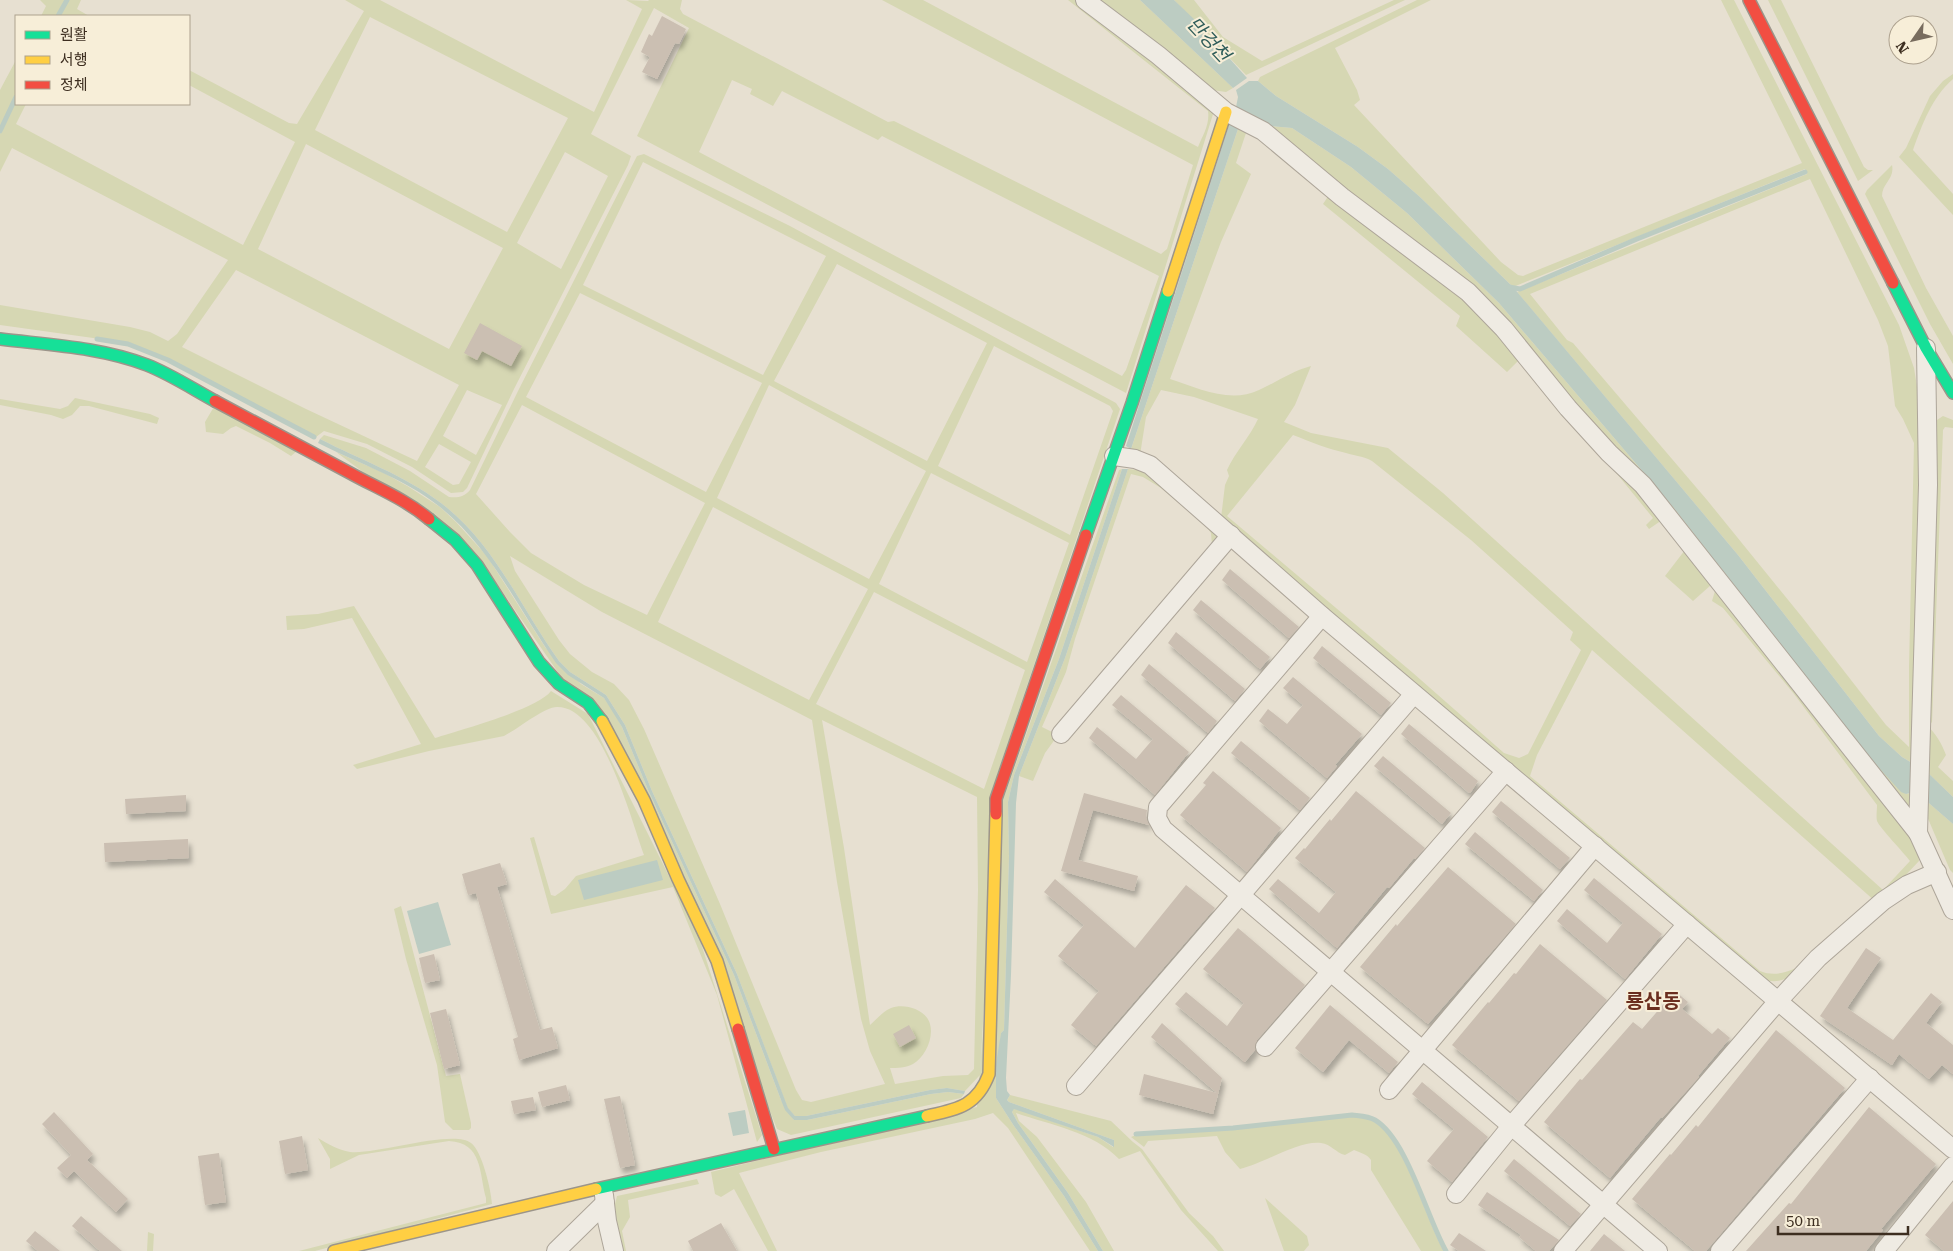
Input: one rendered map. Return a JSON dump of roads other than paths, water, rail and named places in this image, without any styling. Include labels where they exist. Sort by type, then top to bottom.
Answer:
[{"type":"street","points":[[1085,0],[1158,55],[1226,112],[1263,131],[1342,197],[1468,292],[1488,312],[1543,375],[1568,408],[1609,453],[1643,485],[1918,833],[1953,910]]},
{"type":"street","points":[[1749,0],[1926,348],[1953,394]]},
{"type":"street","points":[[334,1251],[604,1195],[774,1149],[949,1112],[974,1101],[984,1088],[989,1074],[996,799],[1032,689],[1114,456],[1226,112]]},
{"type":"street","points":[[0,339],[108,353],[129,358],[149,366],[355,476],[394,494],[415,507],[455,540],[477,565],[539,662],[559,684],[588,703],[599,715],[614,742],[644,800],[678,879],[717,961],[774,1149]]},
{"type":"street","points":[[1918,833],[1928,484],[1926,348]]},
{"type":"street","points":[[1114,456],[1135,459],[1150,465],[1322,616],[1953,1149]]},
{"type":"street","points":[[1062,734],[1231,535]]},
{"type":"street","points":[[1322,616],[1158,807],[1157,818],[1162,829],[1658,1251]]},
{"type":"street","points":[[1076,1086],[1414,694]]},
{"type":"street","points":[[1265,1047],[1506,770]]},
{"type":"street","points":[[1389,1090],[1596,846]]},
{"type":"street","points":[[1563,1251],[1778,1001],[1818,958],[1883,901],[1937,872]]},
{"type":"street","points":[[1456,1194],[1512,1126],[1687,924]]},
{"type":"street","points":[[1720,1251],[1870,1078]]},
{"type":"street","points":[[1884,1251],[1953,1166]]},
{"type":"street","points":[[556,1251],[604,1195]]},
{"type":"street","points":[[604,1195],[614,1251]]},
{"type":"water","name":"만겅천","points":[[1140,0],[1174,0],[1196,21],[1247,78],[1233,88]]},
{"type":"water","points":[[1249,81],[1258,81],[1276,96],[1358,147],[1388,169],[1420,197],[1513,287],[1738,555],[1879,736],[1902,757],[1912,763],[1910,793],[1901,792],[1869,757],[1673,507],[1499,303],[1407,213],[1351,167],[1292,128],[1269,126],[1236,107],[1238,97],[1236,90]]},
{"type":"water","points":[[1231,119],[1240,123],[1131,449],[1126,446]]},
{"type":"water","points":[[320,439],[412,484],[441,503],[460,519],[506,577],[559,661],[570,672],[606,695],[625,725],[652,791],[737,974],[788,1108],[795,1116],[806,1116],[930,1090],[947,1088],[965,1091],[964,1094],[948,1092],[931,1094],[807,1120],[794,1120],[785,1110],[734,975],[649,792],[622,727],[604,698],[568,675],[556,663],[489,560],[458,523],[440,507],[412,488],[318,443]]},
{"type":"water","points":[[1122,469],[1128,469],[1065,658],[1019,776],[1016,803],[1006,1078],[1007,1091],[1010,1095],[1007,1100],[1009,1102],[1114,1140],[1114,1147],[1098,1137],[1014,1109],[1012,1112],[1068,1193],[1103,1251],[1098,1251],[1064,1196],[996,1098],[996,1064],[1001,1033],[1004,1030],[1009,857],[1008,802],[1014,775],[1059,659]]},
{"type":"water","points":[[1925,770],[1953,797],[1953,824],[1923,798]]},
{"type":"water","points":[[657,860],[663,880],[584,900],[578,880]]},
{"type":"water","points":[[438,902],[451,945],[419,954],[407,911]]},
{"type":"water","points":[[745,1110],[749,1133],[733,1136],[728,1113]]},
{"type":"waterway","points":[[59,15],[67,0]]},
{"type":"waterway","points":[[0,131],[15,99]]},
{"type":"waterway","points":[[1509,287],[1520,289],[1637,239],[1805,172]]},
{"type":"waterway","points":[[97,339],[128,344],[168,360],[314,437]]},
{"type":"waterway","points":[[1136,1134],[1233,1128],[1352,1115],[1364,1116],[1375,1120],[1397,1144],[1407,1161],[1446,1251]]},
{"type":"district","name":"룡산동","points":[[1653,1001]]}]
